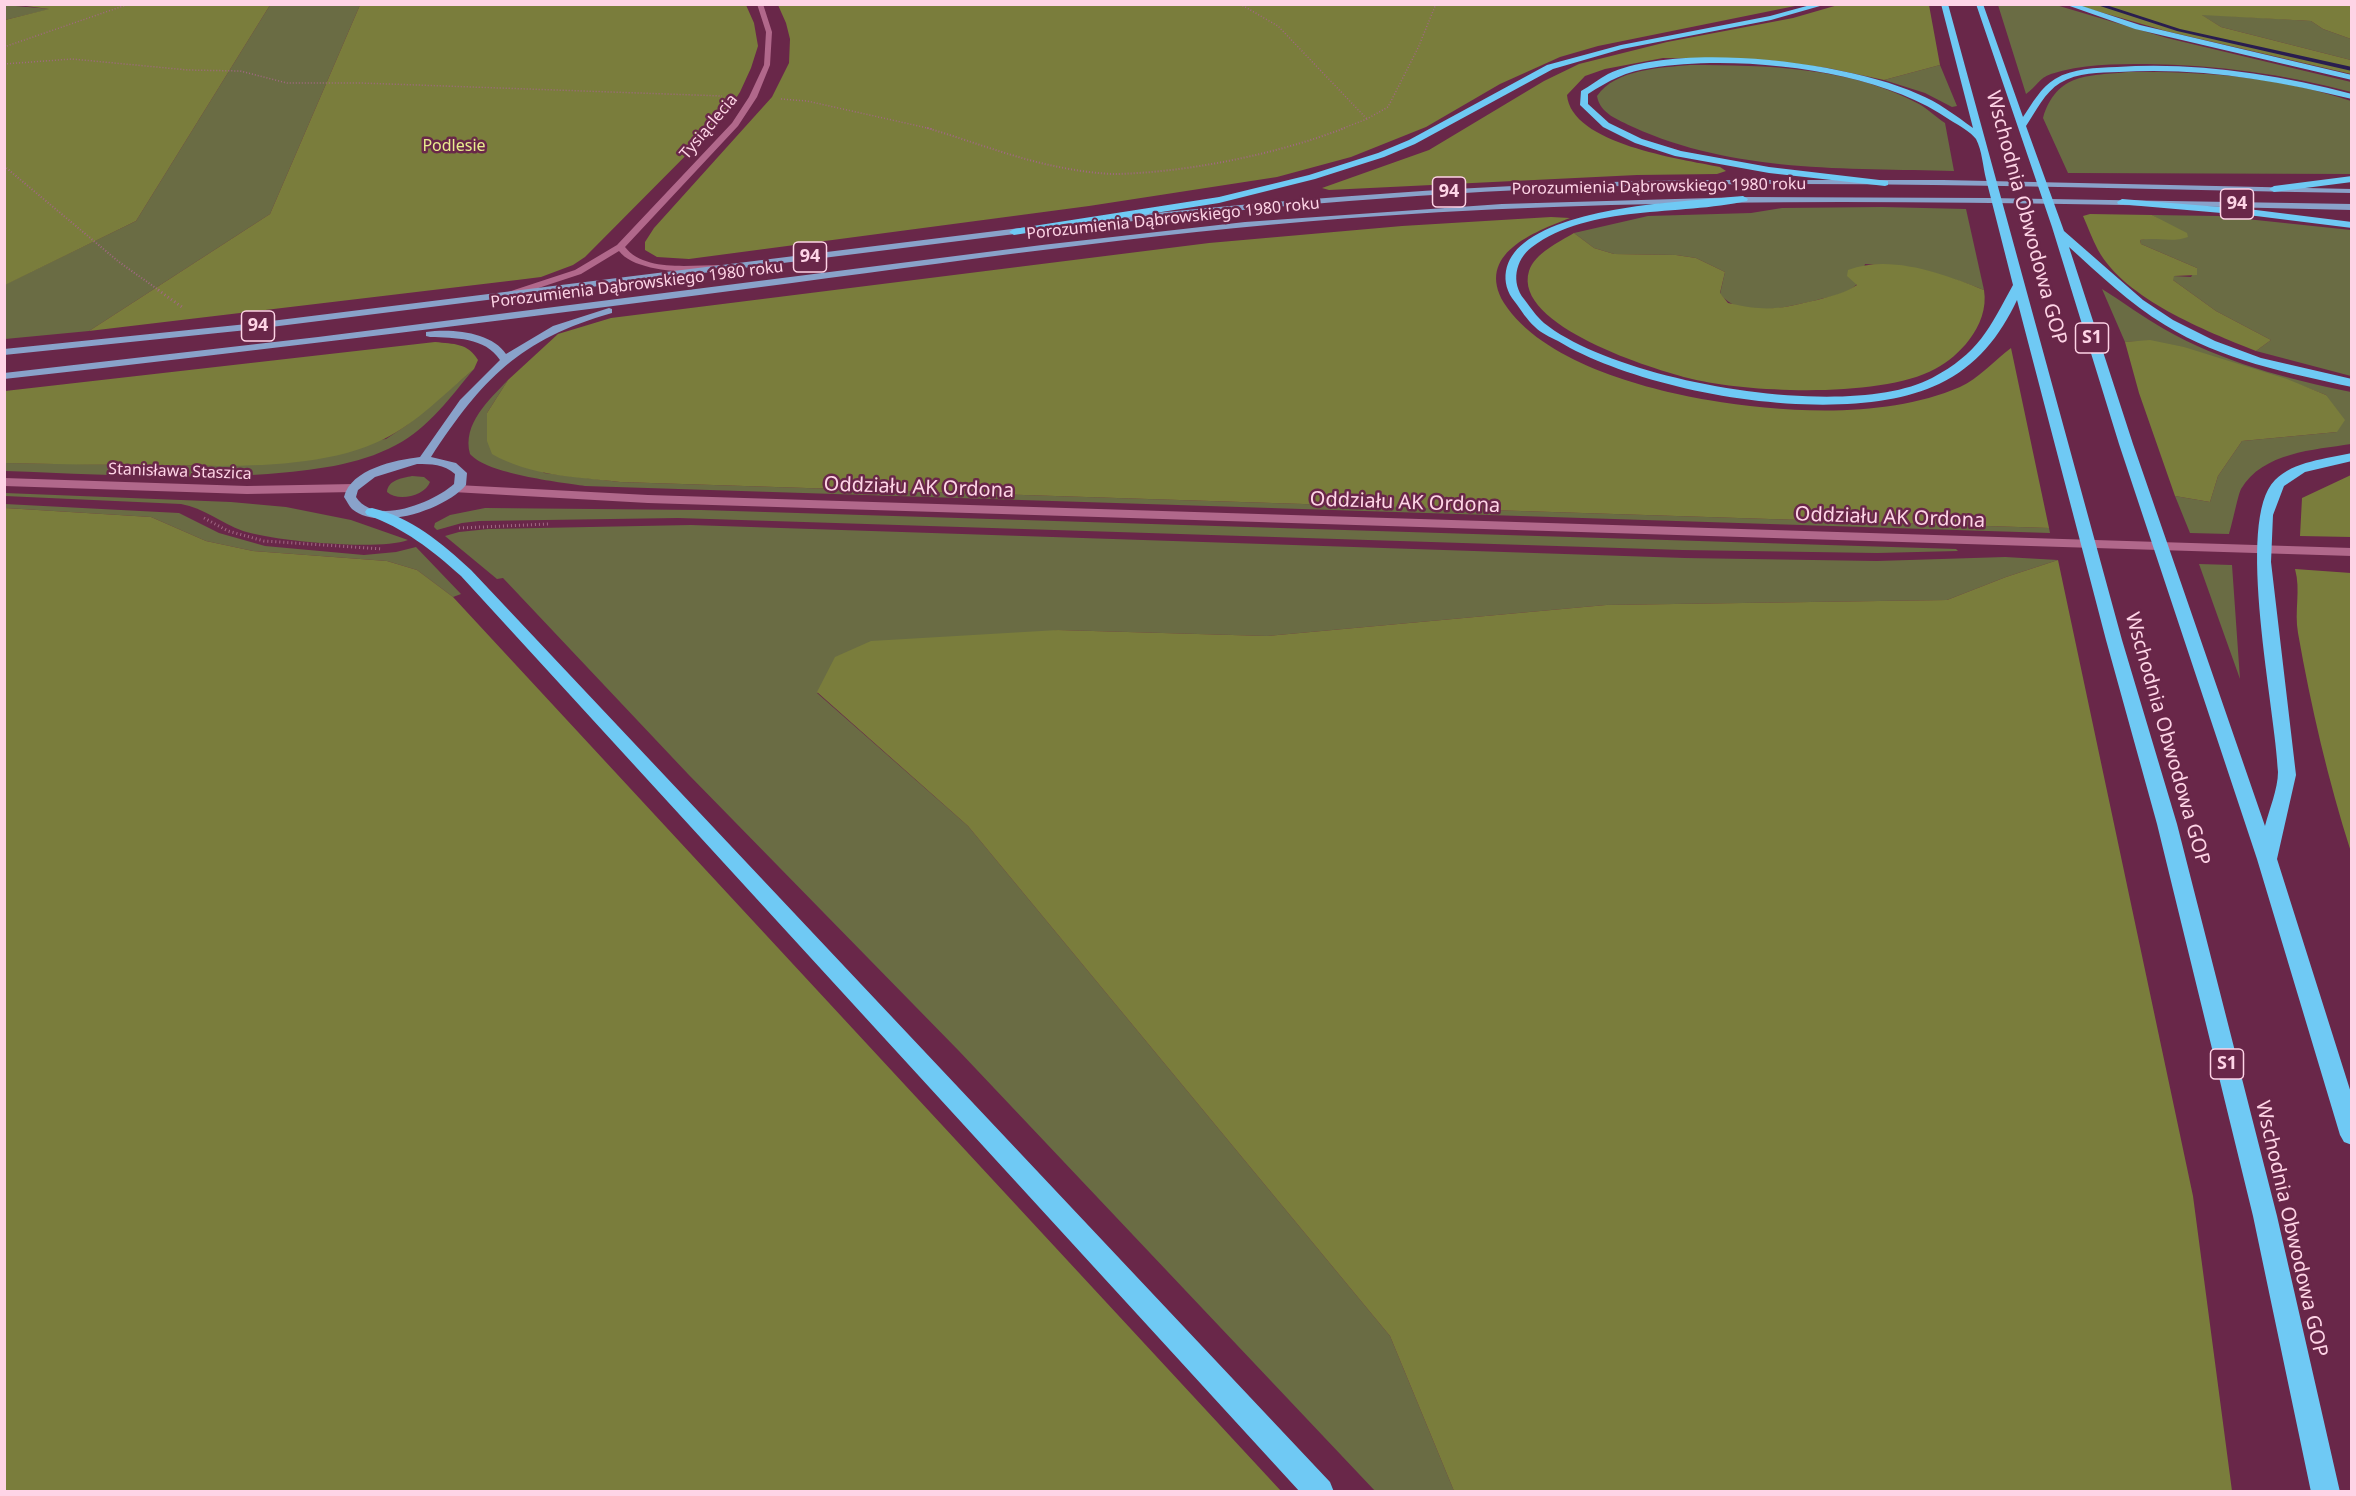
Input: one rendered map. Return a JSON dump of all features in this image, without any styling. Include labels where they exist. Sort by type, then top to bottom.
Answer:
[{"type":"highway","points":[[1014,231],[1219,200],[1312,177],[1381,155],[1412,142],[1550,67],[1621,47],[1771,18],[1824,4]]},
{"type":"highway","name":"Wschodnia Obwodowa GOP","points":[[1944,4],[2002,227],[2173,847],[2265,1216],[2326,1491]]},
{"type":"highway","name":"Wschodnia Obwodowa GOP","points":[[1979,4],[2058,230],[2126,444],[2267,859],[2352,1135]]},
{"type":"highway","points":[[2067,4],[2138,27],[2352,78]]},
{"type":"highway","points":[[1886,183],[1723,163],[1644,145],[1599,122],[1584,105],[1584,93],[1602,78],[1650,65],[1724,61],[1792,66],[1848,75],[1904,91],[1944,111],[1978,136]]},
{"type":"highway","points":[[2022,125],[2052,83],[2076,74],[2117,69],[2228,73],[2293,83],[2352,97]]},
{"type":"highway","points":[[2274,189],[2352,179]]},
{"type":"highway","points":[[1743,198],[1642,210],[1597,219],[1543,236],[1526,246],[1513,263],[1510,279],[1519,306],[1538,326],[1566,344],[1643,374],[1689,387],[1752,396],[1839,400],[1903,393],[1932,383],[1959,367],[1989,340],[2019,285]]},
{"type":"highway","points":[[2122,202],[2267,214],[2352,225]]},
{"type":"highway","points":[[2058,230],[2136,300],[2170,324],[2207,342],[2260,360],[2352,383]]},
{"type":"highway","points":[[2267,859],[2287,775],[2263,562],[2266,515],[2278,484],[2300,469],[2352,457]]},
{"type":"highway","points":[[372,512],[396,520],[417,531],[474,582],[1320,1491]]},
{"type":"main road","name":"Porozumienia Dąbrowskiego 1980 roku","points":[[4,352],[247,327],[1014,231],[1249,206],[1438,192],[1696,182],[2352,191]]},
{"type":"main road","name":"Porozumienia Dąbrowskiego 1980 roku","points":[[4,376],[390,332],[1144,236],[1377,213],[1512,205],[1743,198],[2352,207]]},
{"type":"main road","points":[[423,461],[457,410],[505,360],[554,329],[654,298]]},
{"type":"main road","points":[[390,332],[478,339],[492,344],[502,352],[505,360]]},
{"type":"main road","points":[[423,461],[443,462],[459,469],[462,477],[457,489],[444,498],[419,509],[390,513],[372,512],[354,504],[351,495],[362,480],[377,471],[396,465],[423,461]]},
{"type":"street","name":"Tysiąclecia","points":[[511,294],[578,272],[620,247],[712,149],[753,97],[767,65],[770,44],[768,26],[760,4]]},
{"type":"street","points":[[620,247],[623,254],[630,260],[643,264],[719,268]]},
{"type":"street","name":"Stanisława Staszica","points":[[4,482],[247,490],[354,488]]},
{"type":"street","name":"Oddziału AK Ordona","points":[[457,489],[672,500],[2352,552]]},
{"type":"path","points":[[4,46],[129,4]]},
{"type":"path","points":[[1240,4],[1278,26],[1367,119]]},
{"type":"path","points":[[4,166],[118,262],[187,310]]},
{"type":"green space","points":[[4,5],[51,9],[5,20]]},
{"type":"green space","points":[[18,5],[270,5],[136,221],[5,285],[5,20],[49,9]]},
{"type":"green space","points":[[270,5],[360,5],[270,214],[89,331],[5,339],[4,285],[136,221]]},
{"type":"green space","name":"Podlesie","points":[[360,5],[746,5],[754,23],[758,46],[740,92],[723,118],[585,257],[573,265],[541,277],[89,331],[270,214]]},
{"type":"green space","points":[[778,5],[1800,5],[1598,46],[1560,57],[1500,84],[1426,127],[1351,157],[1277,177],[1089,206],[689,259],[657,257],[645,250],[645,242],[654,228],[772,97],[789,63],[790,39]]},
{"type":"green space","points":[[1838,5],[1929,5],[1940,65],[1884,80],[1828,68],[1767,60],[1663,58],[1605,69],[1585,76],[1567,95],[1573,112],[1587,126],[1607,137],[1656,154],[1720,167],[1726,171],[1717,174],[1637,175],[1329,190],[1322,188],[1429,150],[1544,81],[1579,64],[1667,42],[1793,18]]},
{"type":"green space","points":[[1998,5],[2056,5],[2167,38],[2351,82],[2351,92],[2301,80],[2250,72],[2199,66],[2135,64],[2098,65],[2051,74],[2043,78],[2026,94]]},
{"type":"green space","points":[[2076,5],[2351,5],[2351,39],[2323,29],[2311,21],[2202,15],[2221,27],[2351,60],[2351,74],[2166,31]]},
{"type":"green space","points":[[2200,14],[2311,21],[2323,29],[2351,39],[2351,60],[2221,27]]},
{"type":"green space","points":[[1690,65],[1748,66],[1808,71],[1837,75],[1893,92],[1926,108],[1945,123],[1954,171],[1791,165],[1711,153],[1671,142],[1633,127],[1611,116],[1599,102],[1597,96],[1605,87],[1627,75],[1652,69]]},
{"type":"green space","points":[[1940,65],[1957,106],[1952,107],[1925,93],[1884,80]]},
{"type":"green space","points":[[2129,72],[2242,77],[2297,86],[2351,101],[2351,174],[2068,173],[2043,118],[2049,103],[2066,84],[2076,79]]},
{"type":"green space","points":[[1782,208],[1966,209],[1984,290],[1925,272],[1865,264],[1858,283],[1843,293],[1780,308],[1753,309],[1729,302],[1720,294],[1725,272],[1696,258],[1676,255],[1614,254],[1594,248],[1574,233],[1648,216],[1751,213]]},
{"type":"green space","points":[[2090,214],[2152,215],[2187,233],[2188,237],[2182,239],[2140,240],[2141,244],[2197,268],[2197,275],[2174,276],[2173,280],[2216,311],[2271,340],[2256,351],[2191,323],[2147,298],[2110,268],[2098,250],[2083,216]]},
{"type":"green space","points":[[2152,215],[2218,216],[2351,230],[2351,376],[2256,351],[2271,340],[2216,311],[2173,280],[2173,276],[2191,277],[2197,268],[2141,244],[2140,240],[2150,238],[2168,225]]},
{"type":"green space","points":[[1551,217],[1570,218],[1526,238],[1503,258],[1497,271],[1497,286],[1504,303],[1521,323],[1542,341],[1595,369],[1625,380],[1682,395],[1770,408],[1868,409],[1931,397],[1960,387],[1967,384],[2011,348],[2049,528],[620,482],[571,477],[522,467],[492,454],[487,441],[487,413],[508,380],[558,334],[611,318],[1209,243],[1402,226]]},
{"type":"green space","points":[[1574,233],[1594,248],[1614,254],[1676,255],[1696,258],[1725,272],[1720,293],[1728,303],[1742,306],[1782,307],[1833,296],[1857,285],[1847,276],[1848,270],[1882,264],[1934,272],[1984,290],[1983,310],[1973,335],[1958,353],[1935,369],[1912,378],[1883,385],[1850,389],[1780,390],[1717,384],[1674,374],[1620,355],[1563,327],[1542,310],[1530,291],[1529,271],[1542,253]]},
{"type":"green space","points":[[2102,289],[2148,320],[2209,351],[2279,375],[2351,392],[2351,444],[2290,455],[2262,467],[2241,489],[2229,534],[2190,533],[2175,496],[2210,502],[2218,476],[2242,441],[2337,432],[2326,395],[2278,377],[2191,350],[2152,343],[2125,342]]},
{"type":"green space","points":[[2150,340],[2184,347],[2287,379],[2326,395],[2345,420],[2337,432],[2242,441],[2218,476],[2210,502],[2175,496],[2139,393],[2125,342]]},
{"type":"green space","points":[[435,342],[460,345],[470,350],[478,360],[474,369],[408,425],[384,439],[331,457],[302,462],[241,466],[5,463],[5,391]]},
{"type":"green space","points":[[474,369],[439,411],[408,438],[366,458],[334,466],[235,476],[136,476],[5,471],[5,463],[214,466],[386,439],[407,425]]},
{"type":"green space","points":[[508,380],[487,413],[544,473],[620,482],[2049,528],[2050,533],[585,486],[507,472],[491,467],[470,454],[469,443],[473,423],[486,404]]},
{"type":"green space","points":[[2351,475],[2351,537],[2300,536],[2302,498]]},
{"type":"green space","points":[[412,476],[424,477],[430,482],[423,491],[411,496],[398,497],[387,492],[393,482]]},
{"type":"green space","points":[[5,493],[231,502],[286,507],[351,520],[408,540],[374,545],[301,541],[243,531],[197,509],[181,504],[5,496]]},
{"type":"green space","points":[[5,504],[179,513],[219,533],[265,546],[364,555],[396,552],[416,547],[461,594],[453,597],[417,570],[387,561],[253,551],[206,541],[151,517],[5,508]]},
{"type":"green space","points":[[5,508],[151,517],[206,541],[253,551],[387,561],[417,570],[453,597],[1281,1491],[5,1491]]},
{"type":"green space","points":[[485,508],[701,510],[1956,549],[1958,551],[1877,553],[1682,550],[678,518],[479,521],[437,530],[434,527],[435,523],[450,515]]},
{"type":"green space","points":[[691,525],[1685,558],[1877,561],[2005,557],[2058,560],[1947,600],[1606,605],[1267,636],[1058,630],[817,693],[968,826],[1390,1336],[1454,1491],[1376,1492],[959,1051],[688,774],[503,578],[497,579],[445,536],[488,529]]},
{"type":"green space","points":[[2058,560],[2193,1196],[2232,1491],[1454,1491],[1390,1336],[968,826],[817,692],[835,657],[871,641],[1058,630],[1267,636],[1606,605],[1947,600]]},
{"type":"green space","points":[[2199,564],[2232,565],[2240,679]]},
{"type":"green space","points":[[2295,569],[2351,573],[2351,852],[2314,716],[2303,661],[2297,625]]},
{"type":"waterway","points":[[2096,4],[2179,30],[2352,69]]}]
